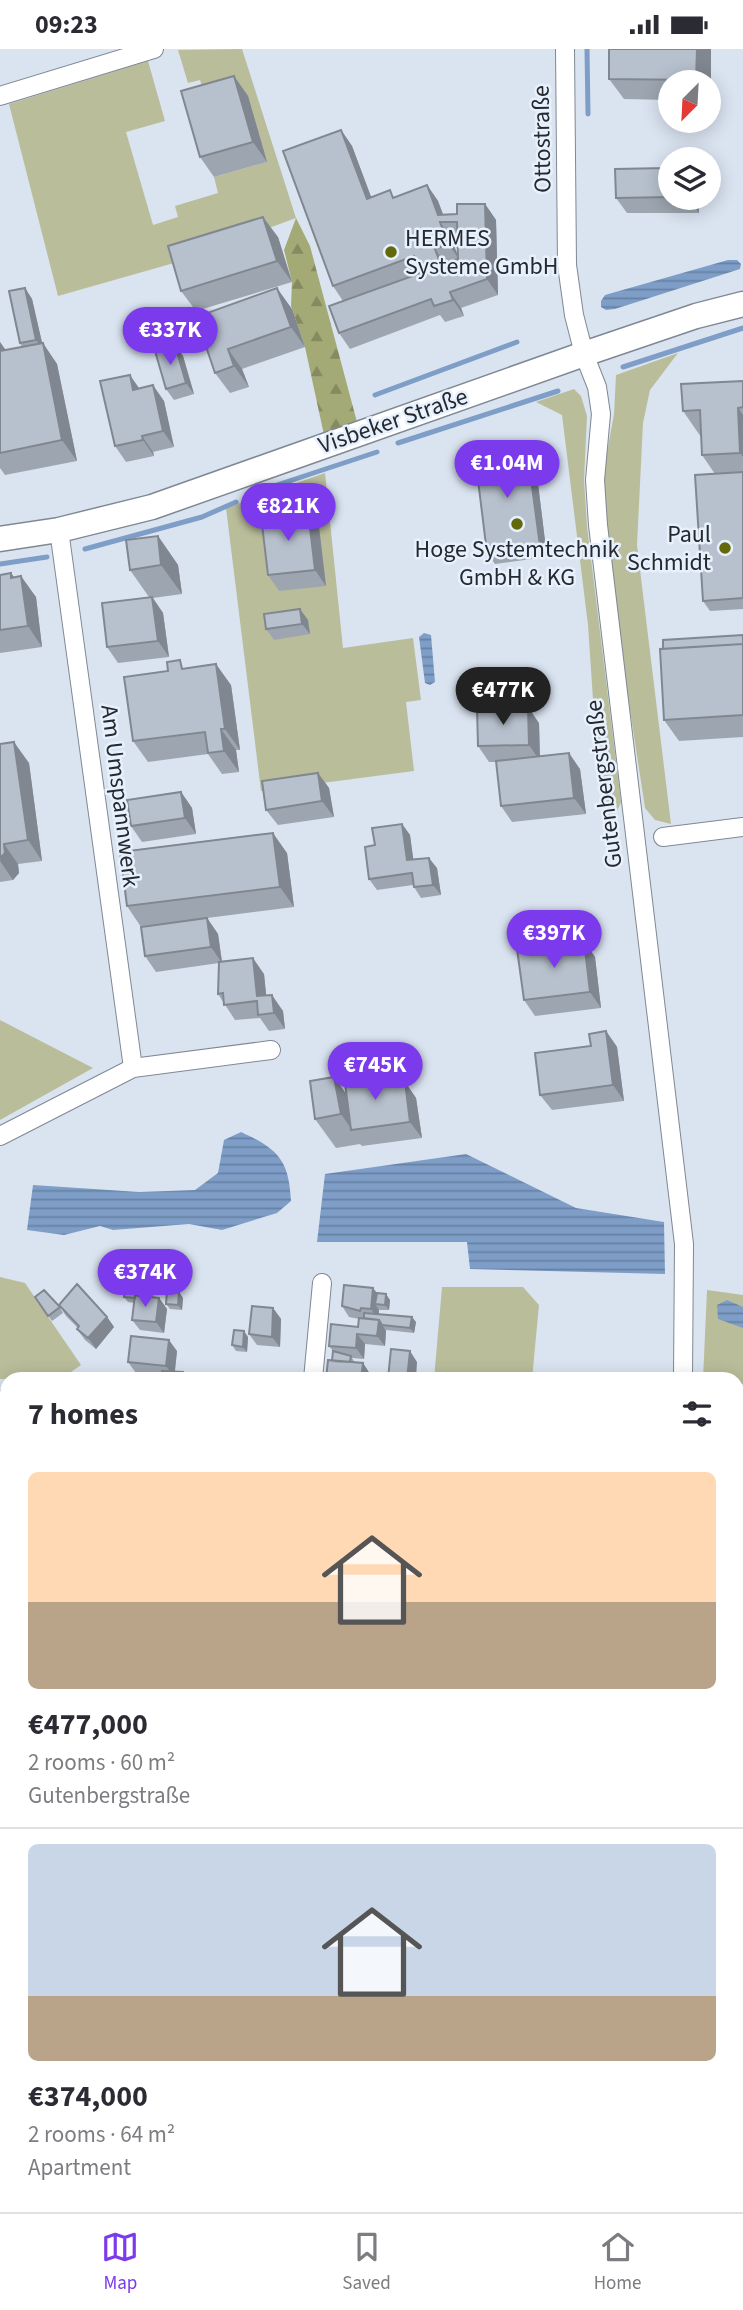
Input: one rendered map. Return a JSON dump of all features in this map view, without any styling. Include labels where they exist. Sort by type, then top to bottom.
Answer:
[{"type":"main road","name":"Visbeker Straße","points":[[0,539],[59,530],[152,507],[584,354],[743,304]]},
{"type":"street","points":[[0,96],[154,49]]},
{"type":"street","name":"Ottostraße","points":[[565,49],[567,265],[584,354]]},
{"type":"street","name":"Gutenbergstraße","points":[[584,354],[597,387],[601,414],[595,480],[598,525],[684,1244],[683,1372]]},
{"type":"street","name":"Am Umspannwerk","points":[[59,530],[132,1068]]},
{"type":"street","points":[[663,837],[743,827]]},
{"type":"street","points":[[0,1136],[132,1068],[271,1050]]},
{"type":"street","points":[[314,1372],[322,1283]]},
{"type":"green space","points":[[242,49],[296,218],[174,263],[58,296],[9,104],[148,61],[165,121],[126,132],[153,225],[178,217],[175,206],[218,193],[214,177],[267,162],[208,108],[200,80],[188,83],[178,50]]},
{"type":"green space","points":[[296,218],[310,246],[357,422],[324,435],[305,347],[291,306],[292,282],[284,250]]},
{"type":"green space","points":[[678,353],[650,390],[643,423],[637,545],[671,824],[655,820],[645,808],[618,631],[602,480],[614,414],[616,375]]},
{"type":"green space","points":[[574,389],[581,396],[587,416],[584,480],[587,526],[621,802],[614,818],[606,827],[597,759],[588,625],[562,415],[536,402]]},
{"type":"green space","points":[[325,473],[343,648],[413,638],[421,700],[406,702],[414,771],[261,791],[226,508]]},
{"type":"green space","points":[[0,1020],[93,1068],[0,1120]]},
{"type":"green space","points":[[0,1277],[25,1283],[81,1365],[71,1372],[0,1372]]},
{"type":"green space","points":[[442,1287],[523,1287],[539,1305],[533,1372],[435,1372]]},
{"type":"green space","points":[[707,1290],[743,1295],[743,1372],[703,1372]]},
{"type":"water","points":[[728,260],[737,260],[741,264],[740,269],[615,309],[606,310],[601,307],[605,295]]},
{"type":"water","points":[[424,633],[431,635],[435,682],[430,685],[425,683],[419,637]]},
{"type":"water","points":[[241,1132],[273,1150],[288,1175],[291,1201],[277,1213],[222,1230],[189,1224],[113,1230],[100,1226],[64,1235],[27,1230],[33,1185],[139,1192],[195,1190],[218,1173],[224,1140]]},
{"type":"water","points":[[466,1154],[576,1208],[664,1222],[665,1274],[470,1269],[467,1242],[317,1242],[325,1174]]},
{"type":"water","points":[[727,1300],[743,1307],[743,1328],[718,1319],[717,1305]]},
{"type":"building","points":[[609,49],[697,49],[696,70],[658,70],[658,80],[609,79]]},
{"type":"building","points":[[234,76],[253,142],[200,157],[181,91]]},
{"type":"building","name":"HERMES Systeme GmbH","points":[[341,130],[367,199],[390,190],[393,198],[427,185],[438,215],[457,214],[457,204],[485,204],[487,279],[450,292],[453,300],[434,306],[431,299],[339,333],[329,306],[421,273],[414,256],[333,286],[283,151]],"holes":[[[440,222],[457,222],[458,259],[441,265],[435,249],[448,244]]]},
{"type":"building","points":[[658,168],[658,197],[616,198],[615,169]]},
{"type":"building","points":[[263,217],[277,261],[181,291],[168,246]]},
{"type":"building","points":[[25,288],[36,340],[20,343],[9,291]]},
{"type":"building","points":[[277,288],[291,327],[228,349],[234,366],[215,373],[196,317]]},
{"type":"building","points":[[43,343],[62,440],[0,453],[0,351]]},
{"type":"building","points":[[175,345],[186,383],[166,389],[155,351]]},
{"type":"building","points":[[130,375],[133,390],[153,385],[163,431],[142,436],[143,440],[115,446],[100,381]]},
{"type":"building","points":[[743,381],[743,407],[738,408],[740,453],[702,455],[700,410],[683,411],[681,384]]},
{"type":"building","name":"Hoge Systemtechnik GmbH & KG","points":[[527,449],[540,546],[487,553],[478,480],[474,480],[471,456]]},
{"type":"building","name":"Paul Schmidt","points":[[743,472],[743,598],[703,601],[695,475]]},
{"type":"building","points":[[308,511],[315,570],[268,575],[261,516]]},
{"type":"building","points":[[158,536],[161,565],[130,570],[126,540]]},
{"type":"building","points":[[11,573],[11,578],[21,576],[28,626],[0,630],[0,575]]},
{"type":"building","points":[[152,597],[158,641],[107,647],[102,603]]},
{"type":"building","points":[[300,609],[302,624],[266,629],[264,614]]},
{"type":"building","points":[[743,635],[743,644],[663,649],[663,640]]},
{"type":"building","points":[[743,644],[743,715],[664,720],[660,649]]},
{"type":"building","points":[[180,660],[182,669],[216,664],[225,729],[221,729],[224,751],[208,753],[205,732],[133,741],[124,677],[168,671],[167,662]]},
{"type":"building","points":[[528,707],[529,745],[478,746],[477,708]]},
{"type":"building","points":[[14,742],[28,840],[4,844],[5,853],[0,858],[0,744]]},
{"type":"building","points":[[569,753],[574,798],[501,806],[496,761]]},
{"type":"building","points":[[318,773],[322,801],[266,810],[262,781]]},
{"type":"building","points":[[181,792],[185,818],[131,826],[127,800]]},
{"type":"building","points":[[402,824],[407,860],[429,858],[433,885],[414,887],[412,873],[369,879],[365,847],[375,845],[372,828]]},
{"type":"building","points":[[273,833],[280,887],[127,906],[120,852]]},
{"type":"building","points":[[207,918],[211,947],[145,956],[141,927]]},
{"type":"building","points":[[584,941],[590,992],[524,1000],[517,949]]},
{"type":"building","points":[[253,958],[257,996],[272,995],[274,1013],[258,1015],[257,1001],[224,1005],[223,993],[218,994],[219,962]]},
{"type":"building","points":[[606,1031],[613,1085],[540,1095],[535,1053],[591,1046],[589,1034]]},
{"type":"building","points":[[374,1071],[376,1086],[405,1082],[410,1122],[351,1130],[344,1075]]},
{"type":"building","points":[[334,1077],[341,1114],[315,1119],[310,1081]]},
{"type":"building","points":[[126,1278],[141,1279],[139,1296],[124,1297]]},
{"type":"building","points":[[77,1284],[107,1317],[88,1338],[77,1329],[79,1326],[59,1305]]},
{"type":"building","points":[[344,1285],[373,1288],[371,1309],[361,1308],[360,1311],[342,1306]]},
{"type":"building","points":[[44,1290],[60,1307],[48,1316],[35,1297]]},
{"type":"building","points":[[167,1291],[179,1292],[178,1305],[166,1304]]},
{"type":"building","points":[[377,1293],[386,1294],[385,1305],[375,1304]]},
{"type":"building","points":[[135,1295],[159,1298],[156,1322],[132,1320]]},
{"type":"building","points":[[252,1306],[273,1308],[272,1337],[249,1334]]},
{"type":"building","points":[[364,1313],[412,1317],[410,1328],[382,1325],[379,1320],[364,1318]]},
{"type":"building","points":[[359,1318],[379,1320],[377,1336],[357,1334],[356,1348],[329,1346],[331,1324],[358,1327]]},
{"type":"building","points":[[234,1330],[244,1331],[243,1347],[232,1345]]},
{"type":"building","points":[[131,1336],[169,1340],[166,1366],[128,1362]]},
{"type":"building","points":[[391,1349],[410,1351],[408,1372],[389,1372]]},
{"type":"building","points":[[333,1351],[351,1356],[350,1362],[332,1361]]},
{"type":"building","points":[[328,1360],[363,1363],[362,1372],[327,1372]]},
{"type":"waterway","points":[[587,49],[588,114]]},
{"type":"waterway","points":[[623,367],[743,328]]},
{"type":"waterway","points":[[375,395],[517,342]]},
{"type":"waterway","points":[[398,443],[558,391]]},
{"type":"waterway","points":[[274,486],[377,452]]},
{"type":"waterway","points":[[85,549],[202,517],[236,502]]},
{"type":"waterway","points":[[0,564],[47,557]]},
{"type":"place","name":"HERMES Systeme GmbH","points":[[391,252]]},
{"type":"place","name":"Hoge Systemtechnik GmbH & KG","points":[[517,524]]},
{"type":"place","name":"Paul Schmidt","points":[[725,548]]}]
